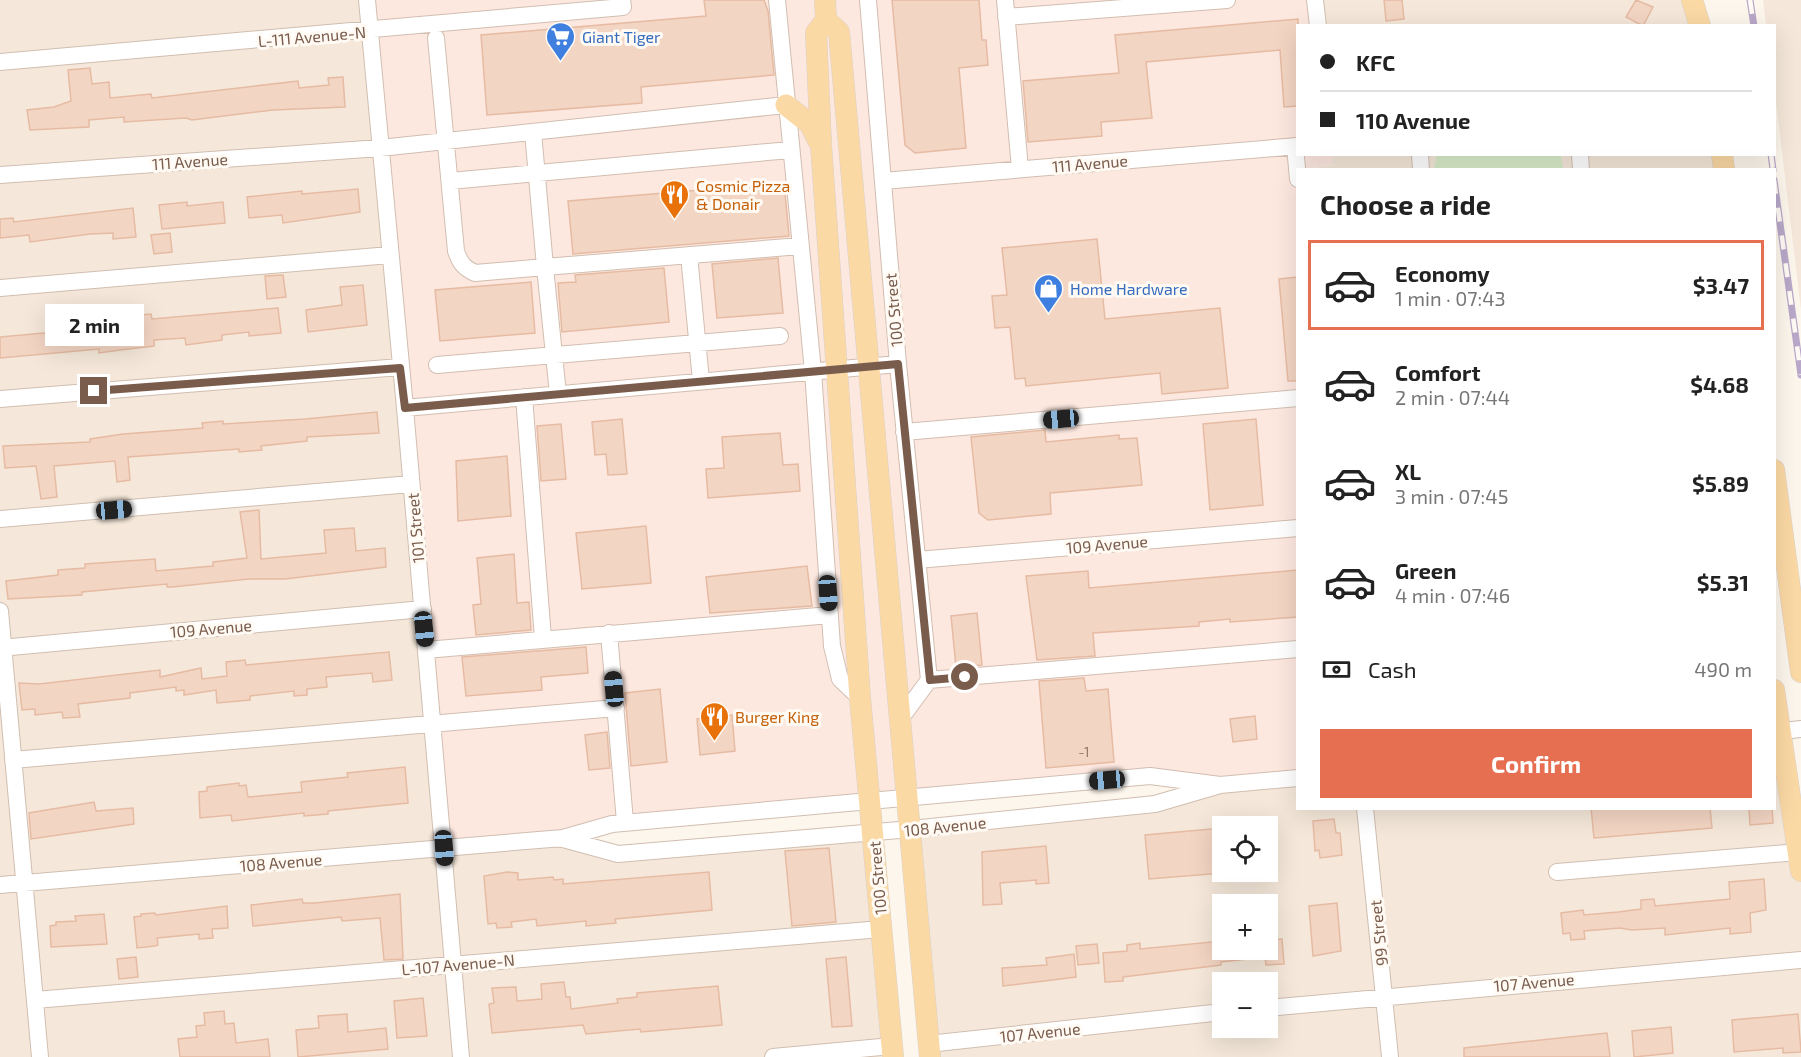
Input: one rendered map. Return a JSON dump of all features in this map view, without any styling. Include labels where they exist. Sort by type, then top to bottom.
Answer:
[{"type":"main road","points":[[1692,0],[1699,24]]},
{"type":"main road","name":"100 Street","points":[[826,10],[816,33],[821,145],[860,698],[893,1052]]},
{"type":"main road","name":"100 Street","points":[[826,10],[839,32],[929,1050]]},
{"type":"main road","points":[[786,105],[810,124],[821,145]]},
{"type":"main road","points":[[1776,479],[1801,672]]},
{"type":"main road","points":[[1777,732],[1800,862]]},
{"type":"street","name":"101 Street","points":[[366,0],[405,408],[461,1057]]},
{"type":"street","points":[[777,0],[813,371],[832,646],[840,679],[860,698]]},
{"type":"street","name":"100 Street","points":[[868,0],[904,432],[930,680]]},
{"type":"street","points":[[1005,0],[1020,169]]},
{"type":"street","points":[[1006,17],[1227,0]]},
{"type":"street","points":[[1316,0],[1318,24]]},
{"type":"street","name":"L-111 Avenue-N","points":[[0,62],[369,31],[623,4]]},
{"type":"street","points":[[436,38],[456,251],[465,268],[476,273],[800,246]]},
{"type":"street","name":"111 Avenue","points":[[0,175],[380,148],[786,105]]},
{"type":"street","points":[[533,132],[558,394]]},
{"type":"street","name":"111 Avenue","points":[[883,181],[1296,146]]},
{"type":"street","points":[[450,180],[790,150]]},
{"type":"street","points":[[0,288],[390,255]]},
{"type":"street","points":[[689,255],[700,381]]},
{"type":"street","points":[[437,365],[780,336]]},
{"type":"street","points":[[405,408],[898,364]]},
{"type":"street","points":[[0,399],[400,368]]},
{"type":"street","points":[[524,397],[543,638]]},
{"type":"street","points":[[904,432],[1296,398]]},
{"type":"street","points":[[0,519],[411,484]]},
{"type":"street","name":"109 Avenue","points":[[917,560],[1296,528]]},
{"type":"street","name":"109 Avenue","points":[[2,648],[423,609]]},
{"type":"street","points":[[0,611],[40,1057]]},
{"type":"street","points":[[426,650],[543,638],[830,615]]},
{"type":"street","points":[[609,633],[625,822]]},
{"type":"street","points":[[901,718],[930,680],[1296,650]]},
{"type":"street","points":[[13,760],[616,708]]},
{"type":"street","points":[[1777,732],[1801,729]]},
{"type":"street","name":"108 Avenue","points":[[0,885],[563,838],[625,822],[1150,776],[1220,785]]},
{"type":"street","name":"108 Avenue","points":[[563,838],[618,854],[873,833],[1155,804],[1220,785],[1296,778]]},
{"type":"street","name":"99 Street","points":[[1365,810],[1390,1057]]},
{"type":"street","points":[[1557,872],[1800,862]]},
{"type":"street","name":"L-107 Avenue-N","points":[[34,1000],[881,929]]},
{"type":"street","name":"107 Avenue","points":[[1278,1007],[1384,995],[1801,960]]},
{"type":"street","name":"107 Avenue","points":[[929,1050],[1212,1013]]},
{"type":"street","points":[[773,1057],[893,1052]]},
{"type":"shaded area","points":[[0,0],[367,0],[563,838],[619,854],[873,833],[893,1057],[0,1057]]},
{"type":"shaded area","points":[[367,0],[1319,0],[1321,24],[1296,24],[1296,156],[1332,156],[1332,165],[1296,168],[1296,778],[1150,776],[444,848]]},
{"type":"shaded area","points":[[1319,0],[1692,0],[1700,24],[1321,24]]},
{"type":"shaded area","points":[[1763,0],[1801,0],[1801,310],[1776,102],[1776,24],[1766,24]]},
{"type":"shaded area","points":[[1332,156],[1722,156],[1724,168],[1315,168],[1332,165]]},
{"type":"shaded area","points":[[1776,698],[1801,871],[1801,1057],[930,1057],[911,829],[1296,778],[1296,810],[1776,810]]},
{"type":"green space","points":[[1437,156],[1561,156],[1563,168],[1434,168]]},
{"type":"building","points":[[704,0],[764,0],[768,11],[774,75],[641,87],[642,103],[487,115],[481,35],[706,16]]},
{"type":"building","points":[[892,0],[979,0],[982,40],[986,40],[988,65],[959,68],[966,148],[915,153],[905,145]]},
{"type":"building","points":[[1384,0],[1402,0],[1404,19],[1386,21]]},
{"type":"building","points":[[1636,0],[1653,7],[1644,24],[1626,17]]},
{"type":"building","points":[[1298,19],[1298,24],[1296,24],[1296,106],[1284,107],[1280,50],[1146,62],[1152,118],[1101,122],[1102,136],[1028,142],[1023,81],[1119,73],[1115,35]]},
{"type":"building","points":[[90,68],[92,84],[109,82],[110,98],[151,94],[152,98],[298,81],[299,88],[329,85],[328,78],[343,77],[345,107],[273,110],[192,120],[186,118],[124,122],[124,117],[89,120],[89,127],[30,130],[27,110],[54,107],[71,101],[68,70]]},
{"type":"building","points":[[784,183],[789,236],[573,254],[568,201]]},
{"type":"building","points":[[358,189],[360,212],[283,223],[282,215],[249,218],[247,197],[302,191],[302,194]]},
{"type":"building","points":[[187,202],[187,206],[223,202],[225,223],[162,229],[159,205]]},
{"type":"building","points":[[133,208],[136,237],[113,239],[113,233],[90,234],[30,242],[29,235],[0,238],[0,219],[13,218],[14,222]]},
{"type":"building","points":[[170,233],[172,252],[154,254],[151,235]]},
{"type":"building","name":"Home Hardware","points":[[1097,239],[1105,319],[1220,308],[1228,388],[1162,394],[1160,373],[1026,386],[1025,378],[1015,379],[1010,327],[995,328],[992,296],[1007,295],[1002,248]]},
{"type":"building","points":[[778,258],[783,313],[717,318],[712,264]]},
{"type":"building","points":[[664,268],[669,322],[562,332],[558,283],[576,282],[575,275]]},
{"type":"building","points":[[283,275],[286,297],[267,299],[265,276]]},
{"type":"building","points":[[1296,277],[1296,381],[1288,381],[1279,279]]},
{"type":"building","points":[[531,282],[535,333],[440,341],[435,290]]},
{"type":"building","points":[[363,285],[367,325],[308,332],[306,310],[342,305],[340,287]]},
{"type":"building","points":[[278,308],[281,333],[249,336],[249,332],[222,335],[222,340],[186,345],[185,338],[154,340],[154,346],[99,353],[99,349],[0,358],[0,337],[132,325],[131,316],[151,314],[152,319]]},
{"type":"building","points":[[377,412],[379,433],[307,437],[307,441],[261,446],[262,450],[239,452],[239,449],[128,457],[130,480],[117,482],[115,461],[54,466],[57,497],[41,499],[36,466],[5,468],[3,446],[90,442],[90,439],[123,434],[203,428],[202,423],[223,421],[223,424]]},
{"type":"building","points":[[622,419],[627,474],[608,475],[606,454],[595,455],[592,422]]},
{"type":"building","points":[[1256,419],[1263,505],[1210,510],[1203,424]]},
{"type":"building","points":[[561,424],[566,479],[541,481],[537,426]]},
{"type":"building","points":[[1045,430],[1046,442],[1119,435],[1119,439],[1137,438],[1142,485],[1050,493],[1051,514],[988,520],[979,513],[971,437]]},
{"type":"building","points":[[780,433],[783,465],[798,464],[800,491],[708,498],[706,469],[724,468],[722,437]]},
{"type":"building","points":[[507,456],[511,516],[458,521],[456,461]]},
{"type":"building","points":[[259,510],[261,559],[326,553],[324,530],[354,528],[356,551],[385,548],[386,567],[285,579],[249,579],[172,587],[167,587],[167,584],[82,592],[82,595],[8,599],[6,581],[58,575],[58,570],[85,568],[85,564],[155,559],[156,571],[213,566],[213,562],[247,558],[240,512]]},
{"type":"building","points":[[646,526],[651,583],[582,589],[576,533]]},
{"type":"building","points":[[514,554],[517,603],[529,602],[531,630],[476,635],[473,605],[481,604],[477,558]]},
{"type":"building","points":[[807,566],[812,606],[710,613],[706,577]]},
{"type":"building","points":[[1296,570],[1296,617],[1230,622],[1230,619],[1199,622],[1199,626],[1093,633],[1095,656],[1037,660],[1026,576],[1088,571],[1089,588]]},
{"type":"building","points":[[977,613],[982,665],[956,667],[951,616]]},
{"type":"building","points":[[586,647],[588,673],[541,677],[542,690],[466,696],[462,657]]},
{"type":"building","points":[[389,652],[392,680],[373,682],[372,673],[326,677],[327,687],[307,689],[307,695],[294,696],[294,691],[250,696],[250,700],[217,703],[216,690],[184,695],[184,690],[176,691],[176,687],[130,693],[130,698],[78,704],[80,717],[63,718],[62,712],[35,715],[35,709],[22,710],[19,683],[39,684],[160,670],[160,677],[201,668],[202,679],[227,676],[226,662],[245,660],[246,665]]},
{"type":"building","points":[[1084,678],[1086,691],[1108,689],[1114,762],[1046,768],[1039,681]]},
{"type":"building","points":[[660,689],[667,762],[631,766],[625,693]]},
{"type":"building","points":[[732,715],[735,751],[700,755],[697,719]]},
{"type":"building","points":[[1255,716],[1257,739],[1233,742],[1230,719]]},
{"type":"building","points":[[607,732],[610,768],[589,770],[585,735]]},
{"type":"building","points":[[405,767],[408,803],[328,811],[328,814],[304,816],[304,813],[232,821],[231,815],[200,818],[199,792],[207,791],[207,787],[239,783],[239,786],[246,785],[248,797],[302,792],[301,782],[348,777],[347,773]]},
{"type":"building","points":[[94,802],[96,811],[133,808],[134,824],[31,839],[29,813]]},
{"type":"building","points":[[1591,810],[1710,810],[1712,828],[1594,838]]},
{"type":"building","points":[[1749,810],[1772,810],[1773,823],[1750,825]]},
{"type":"building","points":[[1334,819],[1336,833],[1340,833],[1342,855],[1320,858],[1319,850],[1315,851],[1313,821]]},
{"type":"building","points":[[1212,829],[1212,874],[1149,879],[1145,835]]},
{"type":"building","points":[[1046,846],[1049,883],[1036,884],[1036,880],[1000,883],[1002,904],[983,905],[982,852]]},
{"type":"building","points":[[829,848],[836,922],[792,926],[785,851]]},
{"type":"building","points":[[507,872],[518,873],[518,880],[553,877],[554,880],[563,879],[563,884],[709,872],[712,910],[615,919],[616,923],[586,926],[586,921],[537,926],[536,919],[511,922],[512,927],[497,928],[496,923],[488,924],[484,876]]},
{"type":"building","points":[[1764,879],[1766,910],[1750,913],[1751,932],[1730,934],[1730,928],[1665,935],[1665,928],[1632,930],[1620,928],[1584,931],[1585,939],[1571,940],[1570,933],[1563,934],[1561,913],[1583,910],[1584,915],[1641,909],[1641,900],[1654,899],[1655,906],[1730,899],[1729,882]]},
{"type":"building","points":[[400,894],[403,959],[384,960],[380,918],[342,921],[341,917],[253,926],[251,905],[302,899],[303,903],[315,903]]},
{"type":"building","points":[[1337,903],[1341,951],[1313,956],[1309,906]]},
{"type":"building","points":[[227,906],[228,928],[212,929],[213,938],[199,939],[199,934],[157,938],[158,945],[137,948],[134,917],[141,916],[141,914],[155,913],[156,915]]},
{"type":"building","points":[[104,914],[107,944],[51,947],[50,926],[56,925],[56,922],[76,921],[75,916]]},
{"type":"building","points":[[1278,939],[1282,939],[1284,964],[1266,965],[1265,960],[1278,960]]},
{"type":"building","points":[[1212,942],[1212,960],[1238,960],[1221,962],[1221,965],[1123,977],[1123,981],[1105,982],[1103,953],[1127,951],[1127,945],[1140,943],[1140,949]]},
{"type":"building","points":[[1097,944],[1099,963],[1078,965],[1076,946]]},
{"type":"building","points":[[1074,954],[1076,977],[1003,986],[1002,968],[1047,965],[1046,958]]},
{"type":"building","points":[[136,957],[138,977],[119,979],[117,959]]},
{"type":"building","points":[[846,957],[852,1026],[832,1027],[826,959]]},
{"type":"building","points":[[564,982],[566,997],[570,997],[571,1009],[618,1003],[617,999],[637,997],[637,993],[718,986],[722,1025],[586,1034],[583,1025],[492,1033],[489,1004],[494,1003],[492,988],[516,987],[517,1001],[542,999],[541,984]]},
{"type":"building","points":[[423,998],[427,1036],[397,1038],[394,1001]]},
{"type":"building","points":[[224,1011],[225,1024],[234,1023],[236,1043],[268,1039],[270,1057],[180,1057],[178,1039],[197,1037],[196,1026],[205,1025],[204,1013]]},
{"type":"building","points":[[347,1014],[348,1032],[386,1028],[388,1049],[298,1057],[296,1030],[319,1028],[318,1016]]},
{"type":"building","points":[[1798,1014],[1801,1052],[1783,1053],[1783,1048],[1734,1052],[1732,1020]]},
{"type":"building","points":[[1671,1027],[1673,1053],[1634,1057],[1632,1031]]},
{"type":"building","points":[[1607,1033],[1610,1057],[1464,1057],[1464,1048]]},
{"type":"railway","points":[[1750,0],[1754,24]]},
{"type":"railway","points":[[1771,156],[1773,168]]},
{"type":"railway","points":[[1776,194],[1801,375]]},
{"type":"place","name":"Giant Tiger","points":[[561,62]]},
{"type":"place","name":"Cosmic Pizza & Donair","points":[[675,220]]},
{"type":"place","name":"Home Hardware","points":[[1049,314]]},
{"type":"place","name":"Burger King","points":[[714,742]]},
{"type":"route","points":[[94,391],[400,368],[405,408],[898,364],[930,680],[965,677]]}]
